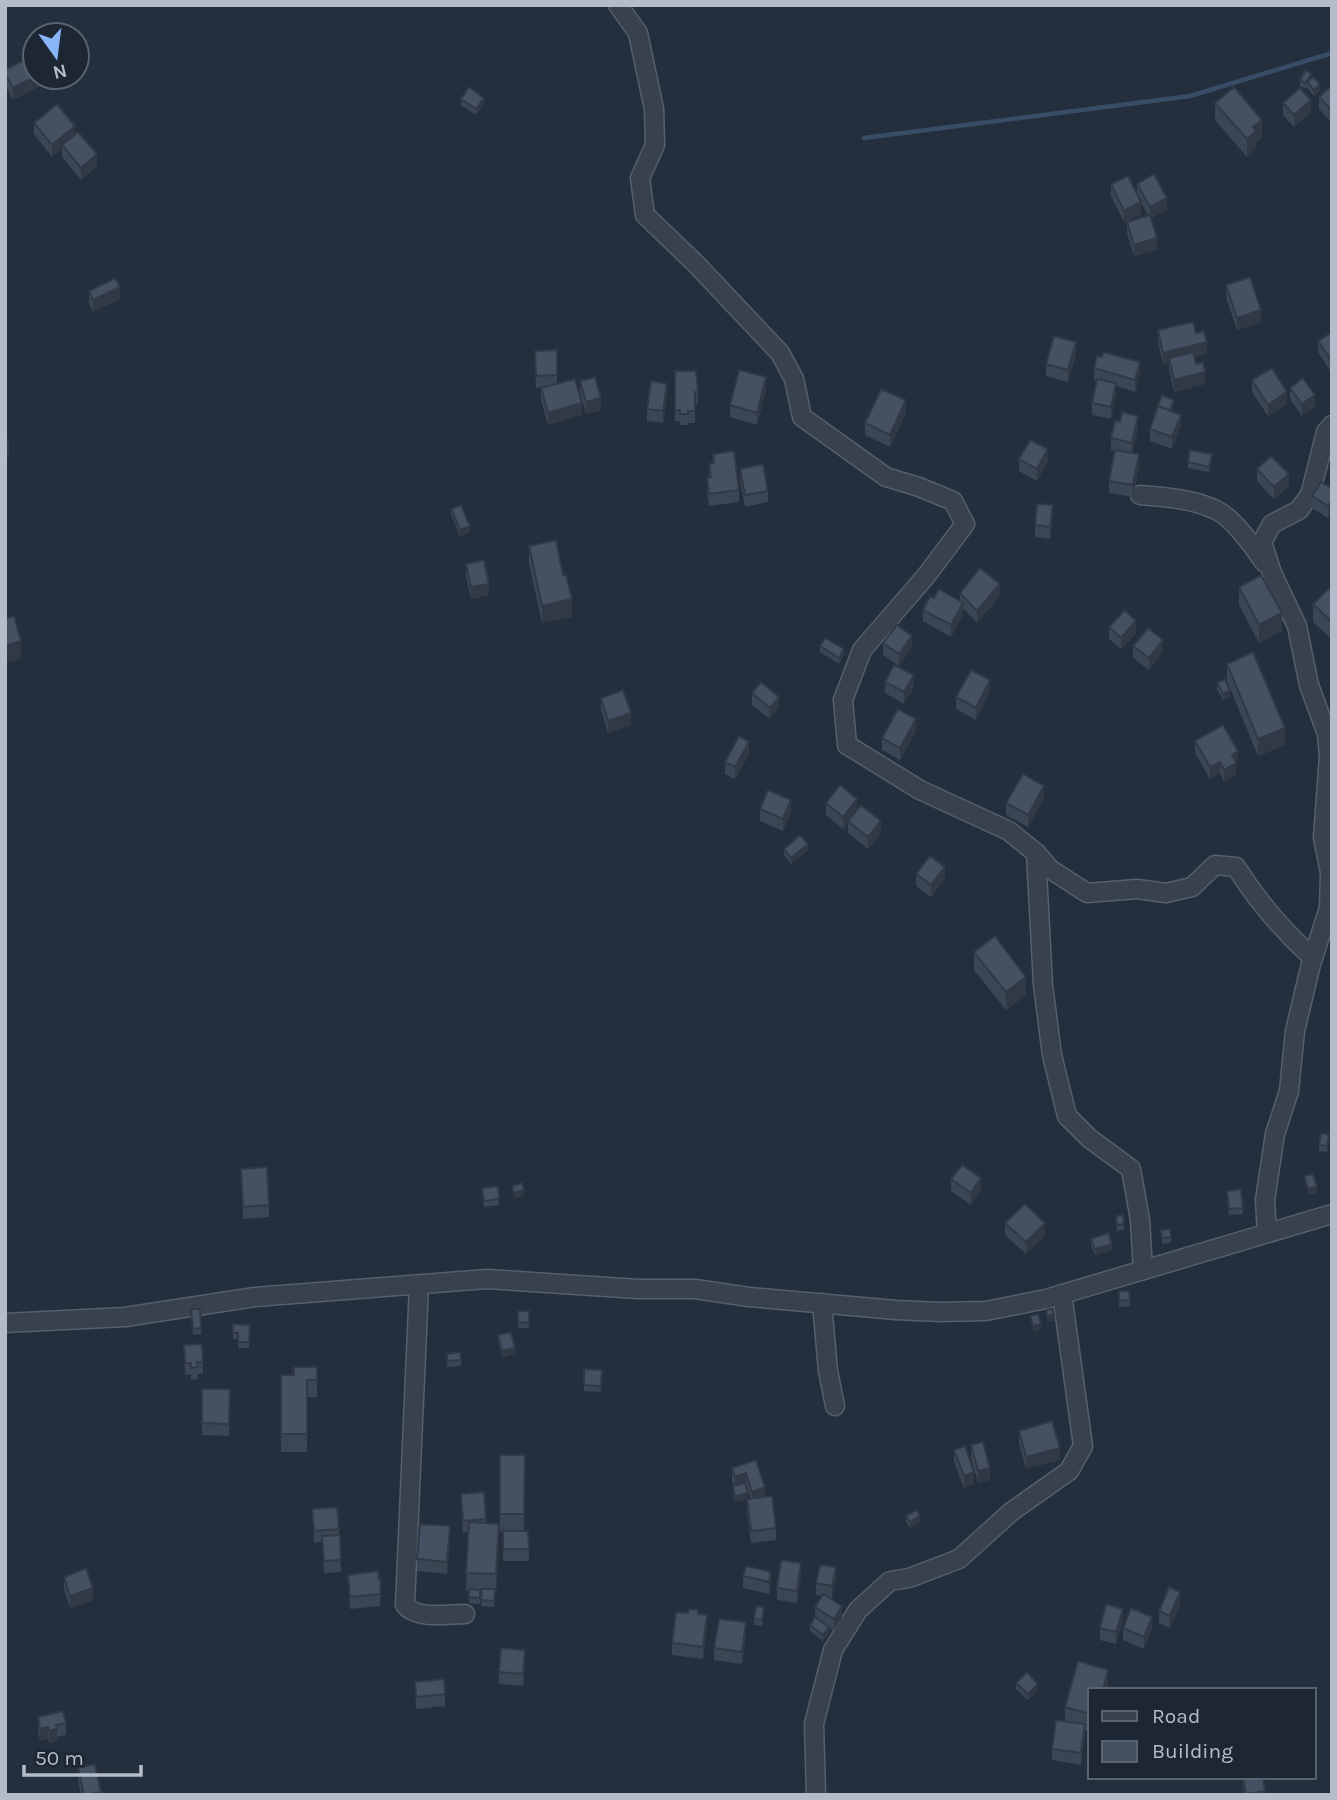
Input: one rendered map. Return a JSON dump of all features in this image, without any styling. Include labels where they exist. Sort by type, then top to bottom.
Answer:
[{"type":"street","points":[[618,5],[638,33],[654,109],[655,145],[640,178],[645,215],[696,264],[780,353],[794,379],[802,417],[886,477],[953,501],[965,524],[926,576],[862,650],[843,700],[847,745],[920,790],[1009,831],[1036,853],[1050,869],[1087,893],[1137,889],[1166,893],[1192,887],[1215,865],[1236,867],[1266,911],[1283,931],[1313,958]]},
{"type":"street","points":[[1267,1233],[1265,1200],[1275,1135],[1289,1091],[1295,1031],[1313,958],[1329,908],[1330,872],[1322,838],[1330,755],[1327,734],[1309,685],[1297,626],[1272,573],[1262,542],[1272,524],[1299,510],[1310,495],[1326,432],[1332,425]]},
{"type":"street","points":[[1140,495],[1172,498],[1217,510],[1250,543],[1272,573]]},
{"type":"street","points":[[1036,853],[1043,985],[1052,1055],[1067,1116],[1089,1138],[1131,1169],[1140,1220],[1143,1270]]},
{"type":"street","points":[[5,1323],[125,1317],[255,1297],[488,1279],[638,1289],[695,1289],[749,1297],[929,1312],[986,1311],[1062,1294],[1332,1214]]},
{"type":"street","points":[[419,1285],[405,1605],[410,1611],[419,1614],[465,1614]]},
{"type":"street","points":[[816,1795],[814,1724],[833,1650],[858,1610],[890,1581],[909,1578],[959,1559],[1011,1512],[1069,1471],[1083,1446],[1062,1294]]},
{"type":"street","points":[[822,1303],[828,1370],[835,1406]]},
{"type":"building","points":[[21,61],[21,84],[13,88],[5,70]]},
{"type":"building","points":[[1306,70],[1312,74],[1305,83],[1300,80]]},
{"type":"building","points":[[1313,77],[1320,84],[1314,90],[1307,82]]},
{"type":"building","points":[[1332,85],[1332,111],[1319,97]]},
{"type":"building","points":[[469,87],[484,98],[476,109],[461,99]]},
{"type":"building","points":[[1234,87],[1262,120],[1253,127],[1256,131],[1247,139],[1215,103]]},
{"type":"building","points":[[1300,88],[1311,100],[1294,115],[1283,103]]},
{"type":"building","points":[[57,104],[75,126],[52,145],[34,123]]},
{"type":"building","points":[[78,132],[97,154],[81,168],[62,145]]},
{"type":"building","points":[[1154,174],[1167,198],[1150,207],[1137,184]]},
{"type":"building","points":[[1128,176],[1141,202],[1124,211],[1111,184]]},
{"type":"building","points":[[1150,215],[1157,238],[1134,245],[1127,222]]},
{"type":"building","points":[[1250,277],[1261,310],[1237,318],[1226,285]]},
{"type":"building","points":[[115,278],[120,287],[93,300],[89,291]]},
{"type":"building","points":[[1193,322],[1196,333],[1204,331],[1207,342],[1163,353],[1158,330]]},
{"type":"building","points":[[1332,332],[1332,359],[1331,360],[1318,341]]},
{"type":"building","points":[[1054,336],[1076,342],[1068,370],[1046,364]]},
{"type":"building","points":[[557,350],[557,375],[536,376],[535,351]]},
{"type":"building","points":[[1103,352],[1140,362],[1135,380],[1094,368],[1097,356],[1102,357]]},
{"type":"building","points":[[1193,352],[1196,364],[1203,362],[1205,372],[1174,380],[1169,358]]},
{"type":"building","points":[[1272,368],[1287,392],[1268,405],[1252,380]]},
{"type":"building","points":[[739,370],[766,377],[757,413],[730,405]]},
{"type":"building","points":[[675,371],[696,371],[698,392],[695,392],[695,411],[688,411],[688,414],[680,414],[680,410],[675,410]]},
{"type":"building","points":[[595,377],[601,398],[586,402],[580,381]]},
{"type":"building","points":[[1303,378],[1315,395],[1302,404],[1290,388]]},
{"type":"building","points":[[575,379],[582,403],[548,413],[541,388]]},
{"type":"building","points":[[1097,379],[1116,383],[1111,407],[1092,403]]},
{"type":"building","points":[[651,381],[667,384],[663,411],[647,409]]},
{"type":"building","points":[[881,389],[906,400],[890,435],[865,423]]},
{"type":"building","points":[[1162,395],[1174,400],[1170,411],[1158,406],[1156,409]]},
{"type":"building","points":[[1158,406],[1181,415],[1172,437],[1150,429]]},
{"type":"building","points":[[1122,412],[1138,416],[1132,443],[1111,438],[1115,421],[1120,422]]},
{"type":"building","points":[[1030,440],[1048,449],[1037,469],[1019,459]]},
{"type":"building","points":[[1115,450],[1139,454],[1133,485],[1109,481]]},
{"type":"building","points":[[1190,450],[1212,454],[1209,467],[1188,462]]},
{"type":"building","points":[[734,451],[739,490],[709,494],[707,478],[711,477],[709,464],[714,463],[713,454]]},
{"type":"building","points":[[1271,456],[1289,474],[1274,487],[1257,469]]},
{"type":"building","points":[[763,464],[768,491],[745,495],[740,469]]},
{"type":"building","points":[[1321,482],[1332,488],[1332,500],[1328,506],[1312,496]]},
{"type":"building","points":[[1037,504],[1053,505],[1050,527],[1035,525]]},
{"type":"building","points":[[461,505],[470,526],[460,530],[451,509]]},
{"type":"building","points":[[556,540],[563,575],[566,575],[572,599],[542,606],[529,546]]},
{"type":"building","points":[[484,560],[489,584],[471,587],[466,564]]},
{"type":"building","points":[[980,568],[1000,584],[977,611],[960,593]]},
{"type":"building","points":[[1261,575],[1282,613],[1259,625],[1239,587]]},
{"type":"building","points":[[1329,588],[1332,591],[1332,622],[1313,604]]},
{"type":"building","points":[[939,589],[963,603],[951,625],[923,610],[930,596],[934,598]]},
{"type":"building","points":[[1125,610],[1136,621],[1121,638],[1109,627]]},
{"type":"building","points":[[14,616],[21,641],[5,646],[5,619]]},
{"type":"building","points":[[897,625],[912,636],[899,654],[883,643]]},
{"type":"building","points":[[1148,628],[1163,640],[1149,658],[1133,646]]},
{"type":"building","points":[[825,638],[844,649],[839,658],[820,646]]},
{"type":"building","points":[[1253,652],[1285,728],[1258,739],[1227,664]]},
{"type":"building","points":[[894,665],[914,675],[904,692],[885,682]]},
{"type":"building","points":[[971,670],[990,680],[976,708],[956,697]]},
{"type":"building","points":[[1225,679],[1230,691],[1223,694],[1217,683]]},
{"type":"building","points":[[761,682],[779,697],[770,708],[752,693]]},
{"type":"building","points":[[623,690],[631,713],[608,721],[601,698]]},
{"type":"building","points":[[898,709],[916,719],[900,748],[882,738]]},
{"type":"building","points":[[1223,725],[1238,751],[1232,755],[1236,763],[1224,770],[1220,762],[1210,767],[1195,741]]},
{"type":"building","points":[[739,736],[749,742],[735,767],[725,762]]},
{"type":"building","points":[[1023,774],[1044,786],[1028,815],[1006,803]]},
{"type":"building","points":[[840,785],[857,799],[843,817],[826,803]]},
{"type":"building","points":[[768,790],[791,800],[783,819],[760,809]]},
{"type":"building","points":[[861,805],[881,821],[868,837],[848,821]]},
{"type":"building","points":[[800,835],[808,844],[791,858],[784,849]]},
{"type":"building","points":[[930,856],[945,867],[931,885],[916,874]]},
{"type":"building","points":[[995,936],[1026,977],[1006,992],[974,952]]},
{"type":"building","points":[[1321,1133],[1329,1135],[1327,1146],[1319,1145]]},
{"type":"building","points":[[962,1165],[981,1178],[971,1193],[951,1179]]},
{"type":"building","points":[[267,1167],[269,1205],[243,1207],[241,1169]]},
{"type":"building","points":[[1313,1174],[1317,1187],[1308,1189],[1304,1176]]},
{"type":"building","points":[[522,1183],[524,1190],[514,1193],[512,1186]]},
{"type":"building","points":[[498,1186],[499,1199],[484,1201],[482,1188]]},
{"type":"building","points":[[1241,1189],[1243,1208],[1229,1209],[1227,1191]]},
{"type":"building","points":[[1025,1204],[1045,1223],[1026,1242],[1005,1223]]},
{"type":"building","points":[[1123,1215],[1124,1224],[1117,1225],[1116,1216]]},
{"type":"building","points":[[1170,1229],[1171,1237],[1162,1238],[1161,1230]]},
{"type":"building","points":[[1108,1233],[1112,1244],[1095,1249],[1091,1239]]},
{"type":"building","points":[[1119,1291],[1129,1291],[1130,1300],[1119,1301]]},
{"type":"building","points":[[191,1309],[200,1309],[201,1328],[193,1329]]},
{"type":"building","points":[[1052,1309],[1054,1315],[1047,1316],[1046,1310]]},
{"type":"building","points":[[518,1311],[529,1311],[529,1323],[518,1322]]},
{"type":"building","points":[[1038,1314],[1041,1324],[1033,1326],[1030,1316]]},
{"type":"building","points":[[233,1324],[250,1325],[249,1342],[238,1342],[238,1333],[233,1333]]},
{"type":"building","points":[[511,1332],[515,1348],[502,1351],[498,1335]]},
{"type":"building","points":[[202,1344],[203,1362],[197,1362],[198,1367],[191,1368],[191,1363],[185,1363],[184,1345]]},
{"type":"building","points":[[460,1352],[461,1360],[447,1361],[447,1354]]},
{"type":"building","points":[[294,1367],[317,1367],[317,1380],[307,1380],[307,1434],[281,1434],[281,1375],[294,1375]]},
{"type":"building","points":[[584,1369],[602,1370],[601,1386],[584,1385]]},
{"type":"building","points":[[202,1389],[230,1389],[229,1424],[202,1423]]},
{"type":"building","points":[[1052,1421],[1060,1448],[1026,1457],[1019,1431]]},
{"type":"building","points":[[983,1442],[990,1468],[978,1471],[971,1445]]},
{"type":"building","points":[[965,1446],[974,1472],[964,1476],[954,1450]]},
{"type":"building","points":[[500,1455],[525,1455],[524,1514],[500,1514]]},
{"type":"building","points":[[756,1460],[765,1487],[752,1492],[746,1473],[735,1477],[732,1468]]},
{"type":"building","points":[[745,1483],[748,1493],[735,1496],[733,1486]]},
{"type":"building","points":[[484,1492],[486,1519],[463,1521],[461,1494]]},
{"type":"building","points":[[772,1496],[776,1528],[751,1531],[747,1499]]},
{"type":"building","points":[[337,1507],[339,1529],[314,1531],[312,1509]]},
{"type":"building","points":[[916,1510],[920,1516],[910,1522],[906,1516]]},
{"type":"building","points":[[469,1522],[499,1524],[496,1574],[466,1573]]},
{"type":"building","points":[[420,1524],[450,1526],[447,1562],[417,1559]]},
{"type":"building","points":[[503,1531],[528,1531],[529,1549],[503,1549]]},
{"type":"building","points":[[340,1535],[341,1560],[324,1561],[322,1536]]},
{"type":"building","points":[[781,1560],[801,1563],[797,1591],[777,1588]]},
{"type":"building","points":[[820,1565],[836,1567],[832,1586],[816,1583]]},
{"type":"building","points":[[746,1566],[771,1572],[769,1582],[743,1576]]},
{"type":"building","points":[[86,1568],[93,1588],[70,1596],[64,1577]]},
{"type":"building","points":[[378,1571],[379,1580],[381,1579],[380,1594],[350,1597],[348,1575]]},
{"type":"building","points":[[1169,1587],[1180,1592],[1170,1616],[1159,1611]]},
{"type":"building","points":[[469,1589],[480,1590],[480,1598],[469,1597]]},
{"type":"building","points":[[482,1589],[495,1589],[494,1601],[481,1600]]},
{"type":"building","points":[[823,1594],[842,1606],[834,1619],[815,1607]]},
{"type":"building","points":[[1106,1604],[1123,1609],[1116,1632],[1100,1628]]},
{"type":"building","points":[[756,1606],[764,1607],[762,1620],[754,1619]]},
{"type":"building","points":[[1131,1608],[1152,1617],[1144,1637],[1123,1628]]},
{"type":"building","points":[[689,1609],[707,1615],[703,1647],[672,1643],[676,1612],[688,1613]]},
{"type":"building","points":[[815,1617],[829,1627],[823,1635],[810,1625]]},
{"type":"building","points":[[719,1619],[746,1622],[742,1652],[714,1648]]},
{"type":"building","points":[[501,1648],[525,1650],[523,1674],[499,1672]]},
{"type":"building","points":[[1078,1661],[1108,1670],[1104,1688],[1088,1688],[1088,1713],[1065,1707]]},
{"type":"building","points":[[1027,1672],[1038,1684],[1028,1694],[1016,1683]]},
{"type":"building","points":[[444,1679],[445,1694],[416,1697],[415,1682]]},
{"type":"building","points":[[63,1711],[66,1723],[56,1725],[57,1729],[49,1731],[48,1727],[40,1729],[38,1717]]},
{"type":"building","points":[[1056,1720],[1085,1724],[1081,1753],[1052,1749]]},
{"type":"building","points":[[95,1764],[101,1792],[84,1795],[78,1768]]},
{"type":"building","points":[[1243,1779],[1263,1779],[1265,1791],[1246,1794]]},
{"type":"waterway","points":[[864,138],[1190,96],[1332,53]]}]
